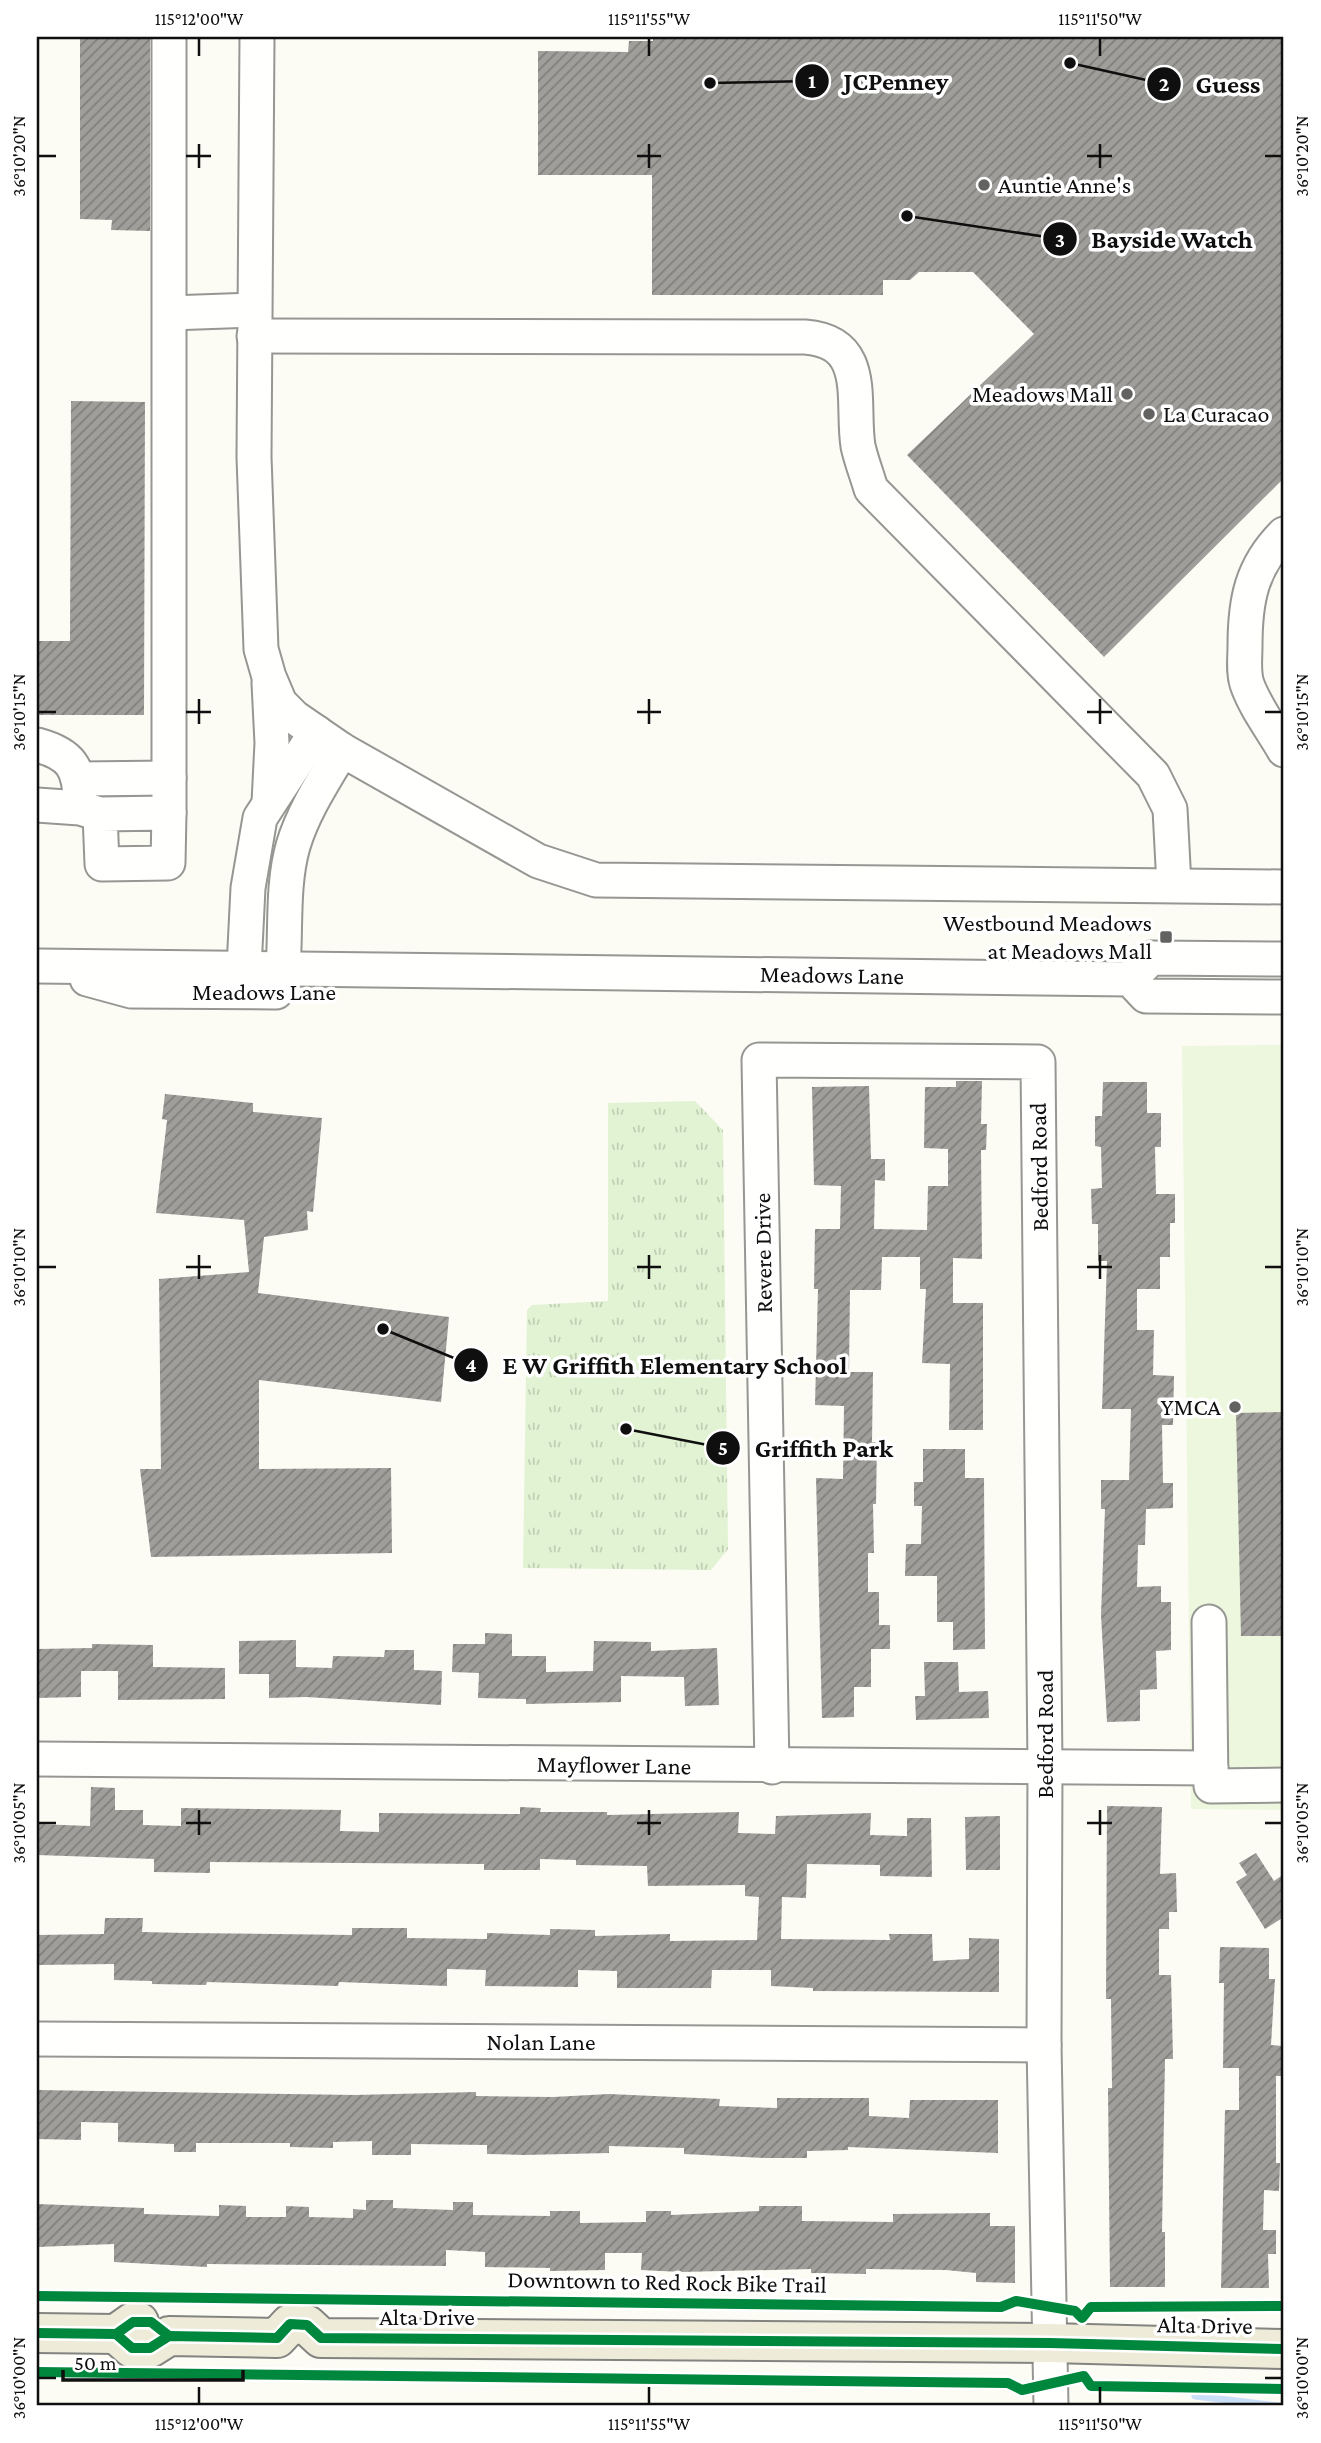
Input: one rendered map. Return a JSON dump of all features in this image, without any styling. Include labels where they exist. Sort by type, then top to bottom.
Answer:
[{"type":"main road","name":"Alta Drive","points":[[37,2333],[116,2334],[132,2348],[150,2348],[169,2336],[276,2338],[289,2350],[307,2350],[321,2338],[1050,2343],[1284,2348]]},
{"type":"street","points":[[37,745],[68,758],[87,800],[102,864],[168,863],[169,37]]},
{"type":"street","points":[[257,37],[254,323],[261,649],[280,703],[294,717],[329,741],[538,861],[565,873],[596,880],[1284,887]]},
{"type":"street","points":[[170,313],[254,323],[805,337],[833,344],[847,359],[855,380],[858,446],[871,489],[1153,775],[1170,809],[1174,834],[1174,885]]},
{"type":"street","points":[[1284,534],[1256,570],[1248,596],[1245,625],[1247,682],[1284,750]]},
{"type":"street","points":[[269,677],[272,743],[269,803]]},
{"type":"street","points":[[244,968],[252,852],[260,818],[269,803],[329,741]]},
{"type":"street","points":[[283,969],[287,884],[293,846],[314,798],[329,741]]},
{"type":"street","points":[[37,804],[87,800],[169,778]]},
{"type":"street","points":[[87,800],[169,813]]},
{"type":"street","points":[[1284,959],[1152,958],[1130,979],[1146,996],[1284,997]]},
{"type":"street","name":"Meadows Lane","points":[[37,966],[131,991],[392,992],[534,971]]},
{"type":"street","name":"Meadows Lane","points":[[37,966],[1130,979]]},
{"type":"street","name":"Revere Drive","points":[[772,1767],[759,1060],[1038,1062]]},
{"type":"street","name":"Bedford Road","points":[[1038,1062],[1045,1766],[1044,2045],[1051,2406]]},
{"type":"street","points":[[1209,1622],[1200,1768],[1210,1786],[1284,1785]]},
{"type":"street","name":"Mayflower Lane","points":[[37,1759],[772,1767],[1200,1768]]},
{"type":"street","name":"Nolan Lane","points":[[37,2039],[1044,2045]]},
{"type":"green space","name":"YMCA","points":[[1284,1045],[1284,1810],[1191,1809],[1182,1046]]},
{"type":"green space","points":[[695,1101],[723,1130],[728,1549],[711,1570],[523,1568],[527,1310],[532,1305],[608,1301],[608,1103]]},
{"type":"building","points":[[80,37],[150,37],[150,231],[111,230],[112,220],[80,219]]},
{"type":"building","name":"Meadows Mall","points":[[653,37],[1284,37],[1284,478],[1104,657],[907,455],[1034,334],[973,272],[919,272],[910,280],[883,280],[883,295],[652,295],[652,175],[538,175],[538,51],[628,52],[629,41],[653,41]]},
{"type":"building","points":[[71,401],[145,402],[144,715],[37,715],[37,641],[70,641]]},
{"type":"building","points":[[956,1081],[982,1081],[981,1124],[987,1124],[986,1150],[981,1150],[982,1259],[953,1258],[953,1303],[983,1303],[983,1430],[949,1430],[950,1364],[922,1363],[926,1289],[920,1289],[920,1257],[882,1257],[881,1290],[850,1290],[849,1372],[873,1372],[872,1442],[877,1442],[876,1504],[873,1504],[874,1553],[868,1553],[868,1592],[879,1592],[879,1625],[890,1625],[890,1649],[871,1649],[871,1687],[854,1687],[854,1717],[822,1718],[816,1478],[843,1479],[844,1406],[815,1405],[818,1289],[814,1289],[815,1229],[840,1229],[841,1186],[814,1185],[812,1087],[869,1086],[871,1159],[885,1159],[885,1181],[875,1180],[874,1229],[927,1230],[928,1186],[948,1186],[948,1149],[924,1148],[925,1087],[956,1087]]},
{"type":"building","points":[[1103,1082],[1147,1082],[1147,1113],[1161,1113],[1161,1147],[1155,1147],[1156,1194],[1175,1194],[1175,1223],[1170,1223],[1170,1257],[1160,1257],[1160,1289],[1137,1289],[1137,1330],[1154,1330],[1153,1375],[1174,1376],[1173,1425],[1162,1425],[1163,1483],[1173,1483],[1173,1508],[1146,1509],[1145,1545],[1138,1545],[1137,1587],[1161,1586],[1161,1602],[1171,1602],[1171,1650],[1156,1651],[1157,1689],[1140,1690],[1140,1721],[1107,1722],[1101,1615],[1105,1509],[1101,1509],[1101,1480],[1129,1480],[1131,1409],[1102,1409],[1107,1261],[1098,1261],[1098,1224],[1092,1224],[1091,1189],[1102,1188],[1101,1147],[1095,1146],[1095,1116],[1102,1116]]},
{"type":"building","points":[[165,1094],[253,1103],[253,1112],[322,1118],[313,1212],[307,1211],[308,1230],[264,1237],[258,1293],[449,1317],[441,1402],[259,1380],[259,1469],[391,1468],[392,1553],[151,1557],[140,1469],[161,1469],[159,1279],[249,1272],[244,1220],[156,1213],[167,1120],[162,1119]]},
{"type":"building","name":"YMCA","points":[[1284,1412],[1284,1636],[1241,1636],[1236,1413]]},
{"type":"building","points":[[923,1449],[965,1449],[965,1478],[984,1478],[985,1649],[953,1650],[953,1622],[937,1622],[937,1576],[905,1576],[906,1544],[921,1544],[922,1506],[914,1506],[914,1482],[923,1482]]},
{"type":"building","points":[[485,1633],[512,1634],[512,1656],[546,1656],[546,1672],[593,1671],[594,1641],[651,1642],[651,1651],[717,1648],[719,1705],[685,1706],[684,1677],[621,1676],[621,1702],[526,1704],[526,1699],[478,1698],[479,1673],[452,1672],[453,1644],[485,1644]]},
{"type":"building","points":[[296,1640],[296,1667],[332,1668],[333,1656],[384,1657],[385,1650],[414,1650],[414,1670],[442,1671],[441,1705],[306,1697],[269,1698],[269,1674],[239,1674],[239,1641]]},
{"type":"building","points":[[92,1644],[153,1645],[153,1667],[225,1668],[225,1699],[118,1700],[118,1671],[81,1671],[81,1697],[37,1698],[37,1649],[92,1648]]},
{"type":"building","points":[[924,1662],[958,1662],[959,1692],[988,1691],[989,1718],[916,1720],[915,1696],[925,1696]]},
{"type":"building","points":[[91,1787],[115,1788],[115,1810],[143,1810],[143,1825],[181,1826],[181,1808],[341,1810],[340,1831],[379,1832],[379,1813],[520,1814],[520,1807],[541,1808],[540,1812],[607,1812],[607,1815],[739,1812],[738,1833],[775,1834],[776,1816],[871,1813],[870,1835],[907,1836],[907,1818],[931,1818],[932,1877],[880,1876],[880,1865],[807,1864],[806,1898],[782,1897],[781,1939],[890,1940],[889,1934],[932,1934],[933,1961],[969,1959],[969,1938],[999,1939],[999,1992],[813,1991],[813,1988],[771,1986],[771,1970],[712,1970],[711,1988],[617,1988],[617,1971],[578,1970],[578,1987],[485,1986],[486,1970],[447,1969],[447,1986],[339,1982],[338,1986],[207,1982],[206,1985],[152,1984],[152,1981],[114,1980],[114,1964],[37,1965],[37,1935],[104,1934],[105,1918],[143,1918],[142,1932],[352,1935],[352,1928],[407,1928],[407,1938],[487,1939],[487,1933],[550,1935],[550,1929],[595,1930],[595,1936],[670,1934],[670,1941],[757,1940],[759,1897],[745,1896],[745,1885],[648,1886],[647,1866],[576,1865],[576,1860],[540,1859],[540,1870],[484,1870],[484,1864],[210,1862],[210,1873],[154,1872],[154,1859],[37,1855],[37,1824],[90,1826]]},
{"type":"building","points":[[1107,1806],[1162,1807],[1160,1874],[1176,1873],[1177,1912],[1169,1912],[1169,1929],[1159,1929],[1159,1975],[1171,1975],[1173,2059],[1165,2059],[1162,2232],[1165,2232],[1165,2287],[1110,2287],[1108,2088],[1112,2088],[1111,1999],[1106,1999]]},
{"type":"building","points":[[1000,1816],[1000,1870],[966,1870],[965,1817]]},
{"type":"building","points":[[1256,1853],[1274,1881],[1284,1874],[1284,1917],[1265,1929],[1236,1882],[1247,1875],[1239,1863]]},
{"type":"building","points":[[1220,1947],[1269,1948],[1269,1979],[1275,1979],[1271,2045],[1282,2046],[1282,2076],[1276,2076],[1276,2163],[1280,2163],[1279,2191],[1264,2190],[1263,2230],[1276,2230],[1276,2254],[1268,2254],[1269,2288],[1221,2288],[1225,2110],[1239,2110],[1239,2068],[1223,2068],[1224,1983],[1219,1983]]},
{"type":"building","points":[[37,2090],[355,2095],[476,2092],[476,2096],[553,2097],[609,2094],[720,2099],[719,2106],[777,2108],[777,2098],[869,2098],[869,2116],[909,2118],[910,2100],[998,2100],[998,2153],[848,2147],[848,2150],[807,2151],[807,2158],[766,2158],[684,2154],[684,2148],[609,2146],[609,2153],[524,2155],[487,2154],[487,2145],[411,2144],[411,2155],[372,2155],[372,2141],[333,2142],[333,2148],[290,2147],[290,2143],[196,2143],[196,2152],[174,2152],[174,2144],[118,2142],[118,2123],[81,2122],[81,2140],[37,2139]]},
{"type":"building","points":[[366,2200],[393,2200],[393,2208],[453,2210],[453,2202],[473,2202],[473,2215],[550,2216],[550,2211],[580,2211],[580,2223],[646,2222],[646,2211],[671,2211],[671,2215],[759,2211],[759,2206],[802,2206],[802,2221],[893,2222],[893,2214],[990,2213],[990,2226],[1015,2226],[1015,2283],[976,2282],[976,2273],[946,2270],[866,2269],[866,2274],[811,2273],[811,2269],[681,2272],[641,2270],[642,2253],[605,2253],[605,2270],[550,2271],[550,2268],[485,2267],[485,2252],[446,2250],[446,2266],[207,2264],[207,2267],[114,2262],[114,2244],[37,2247],[37,2204],[144,2208],[144,2214],[219,2216],[219,2205],[246,2206],[246,2217],[286,2217],[286,2206],[309,2207],[309,2217],[353,2218],[353,2209],[366,2210]]},
{"type":"waterway","points":[[1195,2396],[1278,2406]]},
{"type":"cycle path","name":"Downtown to Red Rock Bike Trail","points":[[37,2296],[1001,2307],[1016,2301],[1075,2311],[1082,2318],[1091,2307],[1284,2306]]},
{"type":"cycle path","points":[[37,2333],[116,2334],[133,2322],[151,2322],[169,2336]]},
{"type":"cycle path","points":[[116,2334],[132,2348],[150,2348],[169,2336],[277,2338],[290,2324],[307,2325],[321,2338],[1050,2343],[1284,2349]]},
{"type":"cycle path","points":[[37,2372],[1008,2383],[1022,2390],[1084,2376],[1091,2386],[1284,2389]]},
{"type":"place","name":"Guess","points":[[1070,63]]},
{"type":"place","name":"JCPenney","points":[[710,83]]},
{"type":"place","name":"Auntie Anne's","points":[[984,185]]},
{"type":"place","name":"Bayside Watch","points":[[907,216]]},
{"type":"place","name":"Meadows Mall","points":[[1127,394]]},
{"type":"place","name":"La Curacao","points":[[1149,414]]},
{"type":"place","name":"Westbound Meadows at Meadows Mall","points":[[1166,937]]},
{"type":"place","name":"E W Griffith Elementary School","points":[[383,1329]]},
{"type":"place","name":"YMCA","points":[[1235,1407]]},
{"type":"place","name":"Griffith Park","points":[[626,1429]]}]
